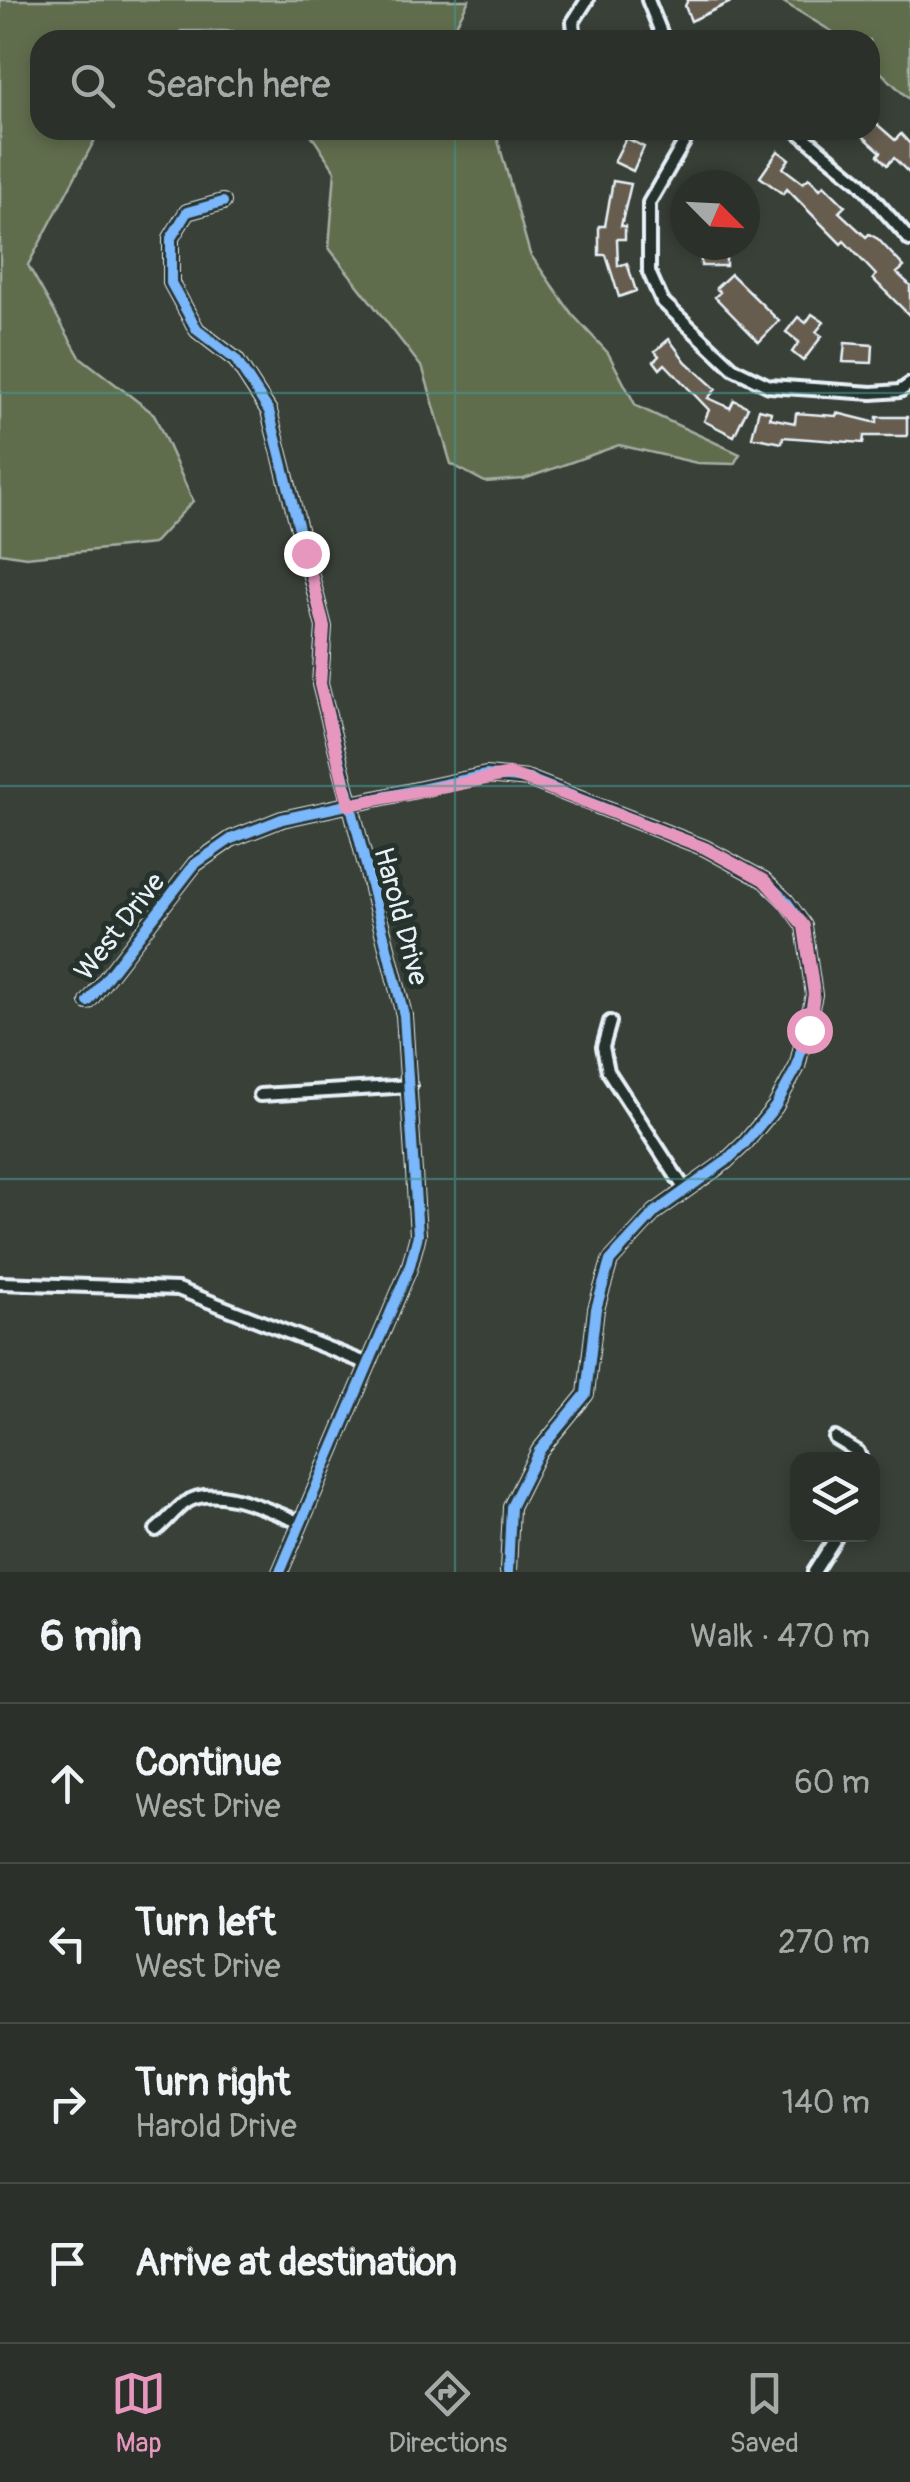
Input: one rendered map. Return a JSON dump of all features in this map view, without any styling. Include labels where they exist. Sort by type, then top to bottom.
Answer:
[{"type":"street","points":[[573,30],[572,22],[588,0]]},
{"type":"street","points":[[648,0],[660,30]]},
{"type":"street","points":[[685,140],[648,203],[650,272],[662,301],[734,369],[769,386],[872,393],[900,391],[910,384]]},
{"type":"street","points":[[808,140],[859,182],[910,240]]},
{"type":"street","name":"Harold Drive","points":[[224,202],[187,212],[171,238],[171,283],[197,330],[236,360],[270,411],[324,627],[320,684],[404,1015],[418,1235],[409,1270],[280,1572]]},
{"type":"street","name":"West Drive","points":[[88,1002],[195,864],[251,830],[349,805],[511,774],[705,848],[764,880],[786,901],[804,926],[814,994],[797,1067],[775,1107],[744,1143],[629,1235],[610,1261],[596,1309],[586,1394],[539,1451],[516,1495],[508,1528],[508,1572]]},
{"type":"street","points":[[610,1022],[602,1047],[608,1071],[684,1188]]},
{"type":"street","points":[[260,1095],[410,1086]]},
{"type":"street","points":[[0,1283],[178,1288],[368,1364]]},
{"type":"street","points":[[835,1438],[858,1452]]},
{"type":"street","points":[[156,1530],[188,1500],[214,1498],[240,1500],[300,1522]]},
{"type":"street","points":[[814,1572],[833,1542]]},
{"type":"green space","points":[[0,0],[469,0],[457,23],[459,30],[30,30],[30,140],[95,140],[28,265],[80,357],[154,414],[193,501],[153,544],[26,557],[0,553]]},
{"type":"green space","points":[[780,0],[910,0],[910,100],[880,72],[880,30],[830,30]]},
{"type":"green space","points":[[315,140],[498,140],[530,254],[572,314],[608,353],[636,406],[740,454],[734,464],[697,463],[619,445],[524,479],[485,482],[451,464],[423,369],[329,248],[335,171]]},
{"type":"building","points":[[688,0],[735,0],[691,21],[685,6]]},
{"type":"building","points":[[880,127],[895,140],[901,134],[910,144],[910,174],[894,158],[887,165],[878,155],[881,152],[867,140],[880,140]]},
{"type":"building","points":[[625,140],[644,147],[633,171],[614,162]]},
{"type":"building","points":[[778,151],[789,159],[783,168],[803,183],[809,178],[820,189],[824,185],[845,206],[839,212],[866,237],[869,234],[878,239],[904,267],[897,273],[910,285],[910,316],[873,279],[876,275],[844,241],[841,244],[787,189],[783,194],[760,177]]},
{"type":"building","points":[[613,181],[631,184],[621,226],[625,226],[625,239],[617,239],[618,266],[627,263],[636,291],[619,297],[606,255],[599,255],[599,226],[605,226]]},
{"type":"building","points":[[701,260],[726,260],[726,266],[701,266]]},
{"type":"building","points":[[731,274],[779,321],[759,342],[715,297],[720,292],[716,288]]},
{"type":"building","points":[[812,314],[824,322],[816,332],[822,336],[803,361],[792,352],[799,342],[786,332],[798,317],[806,323]]},
{"type":"building","points":[[669,339],[686,362],[716,389],[708,398],[730,408],[734,400],[748,407],[734,436],[704,421],[709,410],[665,364],[660,369],[654,361],[659,356],[655,351]]},
{"type":"building","points":[[845,343],[873,345],[872,363],[843,362]]},
{"type":"building","points":[[759,409],[771,412],[770,418],[795,423],[796,413],[837,413],[877,423],[877,417],[907,417],[907,436],[864,436],[863,443],[783,437],[782,443],[752,437]]},
{"type":"cycle path","points":[[223,202],[187,212],[171,238],[171,283],[197,330],[236,360],[269,411],[324,627],[320,684],[404,1015],[418,1235],[409,1269],[280,1572]]},
{"type":"cycle path","points":[[88,1002],[195,864],[231,839],[282,819],[486,775],[529,779],[705,848],[764,880],[786,901],[804,926],[814,995],[797,1067],[775,1107],[745,1143],[655,1212],[610,1261],[596,1309],[586,1394],[539,1451],[511,1507],[508,1572]]},
{"type":"route","points":[[306,553],[324,627],[320,684],[349,805],[511,774],[734,862],[764,880],[804,926],[814,994],[809,1030]]}]
